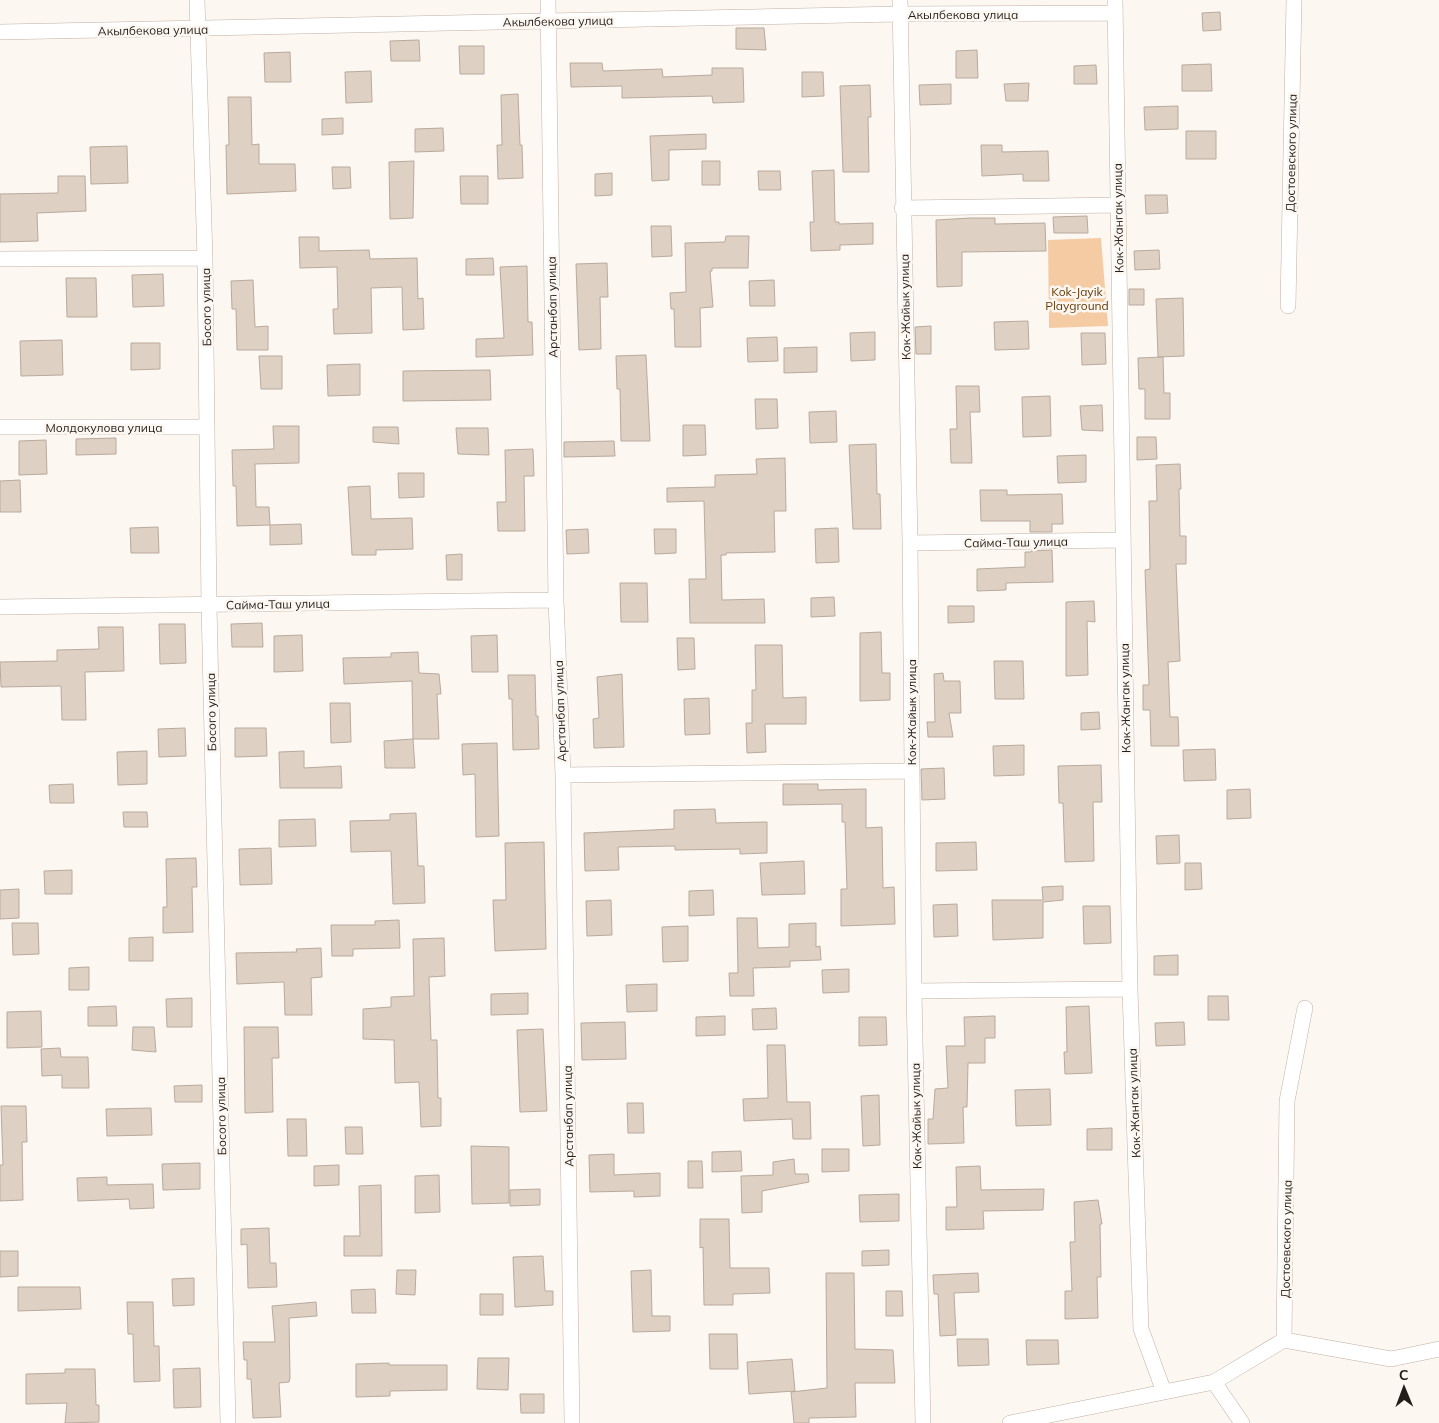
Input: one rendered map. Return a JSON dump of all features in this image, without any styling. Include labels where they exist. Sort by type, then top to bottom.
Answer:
[{"type":"street","name":"Босого улица","points":[[197,0],[205,258],[209,605],[228,1423]]},
{"type":"street","name":"Арстанбап улица","points":[[548,0],[556,600],[563,775],[572,1423]]},
{"type":"street","name":"Достоевского улица","points":[[1288,306],[1294,0]]},
{"type":"street","name":"Акылбекова улица","points":[[0,32],[548,21],[900,7],[1115,6]]},
{"type":"street","name":"Кок-Жангак улица","points":[[1115,6],[1130,989],[1141,1329],[1164,1392]]},
{"type":"street","name":"Кок-Жайык улица","points":[[900,7],[902,208],[910,543],[914,991],[923,1423]]},
{"type":"street","points":[[902,208],[1118,204]]},
{"type":"street","points":[[0,259],[205,258]]},
{"type":"street","name":"Молдокулова улица","points":[[0,427],[207,427]]},
{"type":"street","name":"Сайма-Таш улица","points":[[910,543],[1122,540]]},
{"type":"street","name":"Сайма-Таш улица","points":[[0,607],[556,600]]},
{"type":"street","points":[[563,775],[912,771]]},
{"type":"street","points":[[914,991],[1130,989]]},
{"type":"street","name":"Достоевского улица","points":[[1284,1340],[1287,1101],[1305,1008]]},
{"type":"street","points":[[1010,1423],[1214,1382],[1284,1340],[1391,1359],[1439,1349]]},
{"type":"street","points":[[1214,1382],[1242,1423]]},
{"type":"green space","name":"Kok-Jayik Playground","points":[[1101,238],[1108,326],[1049,328],[1048,240]]},
{"type":"building","points":[[1220,12],[1221,30],[1203,31],[1202,13]]},
{"type":"building","points":[[736,28],[764,28],[766,50],[736,49]]},
{"type":"building","points":[[419,40],[420,61],[391,61],[390,41]]},
{"type":"building","points":[[459,46],[484,46],[484,74],[460,74]]},
{"type":"building","points":[[977,50],[978,78],[956,78],[956,51]]},
{"type":"building","points":[[290,52],[291,82],[265,82],[264,53]]},
{"type":"building","points":[[570,63],[602,63],[603,71],[662,69],[663,77],[712,75],[712,68],[743,68],[744,102],[713,103],[712,96],[622,98],[622,86],[571,87]]},
{"type":"building","points":[[1211,64],[1212,91],[1182,91],[1182,65]]},
{"type":"building","points":[[1096,65],[1097,84],[1074,84],[1074,66]]},
{"type":"building","points":[[371,71],[372,102],[346,103],[345,72]]},
{"type":"building","points":[[802,72],[823,72],[824,96],[802,97]]},
{"type":"building","points":[[1029,83],[1028,101],[1006,101],[1004,84]]},
{"type":"building","points":[[951,84],[951,104],[920,105],[919,85]]},
{"type":"building","points":[[870,85],[871,117],[868,117],[869,172],[843,172],[840,86]]},
{"type":"building","points":[[518,94],[523,178],[498,179],[497,145],[502,145],[501,95]]},
{"type":"building","points":[[228,97],[251,97],[252,145],[259,144],[259,164],[295,164],[296,191],[227,194],[226,145],[229,145]]},
{"type":"building","points":[[1178,106],[1178,129],[1145,130],[1144,107]]},
{"type":"building","points":[[343,118],[343,134],[322,135],[322,119]]},
{"type":"building","points":[[443,128],[444,151],[415,152],[415,129]]},
{"type":"building","points":[[1186,131],[1216,131],[1216,159],[1186,159]]},
{"type":"building","points":[[706,134],[706,149],[669,150],[669,180],[652,181],[650,136]]},
{"type":"building","points":[[981,145],[1002,145],[1002,152],[1048,151],[1049,181],[1023,181],[1023,174],[982,176]]},
{"type":"building","points":[[127,146],[128,183],[91,184],[90,147]]},
{"type":"building","points":[[414,161],[413,218],[390,219],[389,162]]},
{"type":"building","points":[[702,161],[720,161],[720,185],[702,185]]},
{"type":"building","points":[[332,167],[350,167],[351,188],[333,189]]},
{"type":"building","points":[[834,170],[835,222],[839,222],[839,224],[873,223],[873,244],[840,245],[840,250],[811,251],[810,222],[814,222],[812,171]]},
{"type":"building","points":[[758,171],[780,171],[781,190],[759,190]]},
{"type":"building","points":[[612,173],[612,195],[595,196],[595,174]]},
{"type":"building","points":[[58,176],[85,176],[86,211],[37,213],[38,241],[0,242],[0,194],[58,193]]},
{"type":"building","points":[[460,176],[488,176],[488,204],[461,204]]},
{"type":"building","points":[[1145,195],[1167,195],[1168,213],[1146,214]]},
{"type":"building","points":[[1087,216],[1088,233],[1054,233],[1053,217]]},
{"type":"building","points":[[995,218],[995,224],[1045,223],[1046,251],[962,252],[962,286],[937,287],[936,220]]},
{"type":"building","points":[[651,226],[671,226],[672,256],[652,257]]},
{"type":"building","points":[[726,236],[749,236],[748,268],[712,268],[712,271],[710,271],[713,307],[700,308],[701,347],[675,347],[674,309],[671,309],[670,293],[686,292],[685,243],[725,242]]},
{"type":"building","points":[[299,237],[319,237],[319,251],[369,250],[370,259],[417,258],[418,299],[423,298],[424,329],[403,330],[402,287],[371,288],[372,333],[334,334],[333,309],[338,309],[337,267],[300,268]]},
{"type":"building","points":[[1159,250],[1160,269],[1135,270],[1134,251]]},
{"type":"building","points":[[493,258],[494,275],[466,275],[466,259]]},
{"type":"building","points":[[607,263],[608,297],[600,297],[601,349],[579,350],[576,264]]},
{"type":"building","points":[[527,266],[528,322],[532,322],[533,355],[476,357],[476,339],[504,338],[500,267]]},
{"type":"building","points":[[163,274],[164,306],[133,307],[132,275]]},
{"type":"building","points":[[66,278],[96,278],[97,317],[67,317]]},
{"type":"building","points":[[253,280],[255,327],[268,326],[268,350],[237,350],[236,309],[232,309],[231,281]]},
{"type":"building","points":[[774,280],[775,306],[750,306],[749,281]]},
{"type":"building","points":[[1129,289],[1144,289],[1144,305],[1129,305]]},
{"type":"building","points":[[1183,298],[1184,356],[1158,357],[1156,299]]},
{"type":"building","points":[[1028,321],[1029,349],[995,350],[994,322]]},
{"type":"building","points":[[931,326],[931,354],[916,354],[915,327]]},
{"type":"building","points":[[875,332],[875,360],[851,361],[850,333]]},
{"type":"building","points":[[1081,333],[1105,333],[1106,364],[1082,365]]},
{"type":"building","points":[[777,337],[778,361],[748,362],[747,338]]},
{"type":"building","points":[[62,340],[63,375],[21,376],[20,341]]},
{"type":"building","points":[[131,343],[160,343],[160,369],[131,370]]},
{"type":"building","points":[[817,347],[817,372],[784,373],[784,348]]},
{"type":"building","points":[[646,355],[650,441],[621,441],[620,389],[617,389],[616,356]]},
{"type":"building","points":[[259,356],[282,356],[282,389],[261,389]]},
{"type":"building","points":[[1163,357],[1164,393],[1170,393],[1170,419],[1145,419],[1145,389],[1139,389],[1138,358]]},
{"type":"building","points":[[360,364],[360,395],[328,396],[327,365]]},
{"type":"building","points":[[490,370],[491,400],[403,401],[403,371]]},
{"type":"building","points":[[956,386],[979,386],[980,412],[970,412],[972,463],[951,463],[950,429],[957,429]]},
{"type":"building","points":[[1050,396],[1051,436],[1023,437],[1022,397]]},
{"type":"building","points":[[755,399],[777,399],[778,428],[756,429]]},
{"type":"building","points":[[1102,405],[1103,431],[1082,430],[1080,406]]},
{"type":"building","points":[[836,411],[837,442],[810,443],[809,412]]},
{"type":"building","points":[[683,425],[705,425],[706,455],[683,456]]},
{"type":"building","points":[[273,426],[299,426],[299,463],[255,464],[256,507],[269,507],[270,525],[237,526],[236,486],[233,486],[232,450],[274,449]]},
{"type":"building","points":[[373,427],[398,427],[399,444],[373,442]]},
{"type":"building","points":[[456,428],[488,428],[489,455],[458,454]]},
{"type":"building","points":[[1137,437],[1156,437],[1157,459],[1137,460]]},
{"type":"building","points":[[116,438],[116,454],[76,455],[76,439]]},
{"type":"building","points":[[46,440],[47,474],[19,475],[19,441]]},
{"type":"building","points":[[614,441],[615,456],[564,457],[564,442]]},
{"type":"building","points":[[876,444],[877,494],[880,494],[881,529],[853,529],[849,445]]},
{"type":"building","points":[[533,449],[534,476],[524,476],[525,531],[498,531],[497,502],[506,502],[505,450]]},
{"type":"building","points":[[1086,455],[1086,482],[1058,483],[1057,456]]},
{"type":"building","points":[[785,458],[786,511],[774,511],[775,552],[726,553],[726,555],[721,555],[722,600],[764,599],[765,623],[690,623],[689,579],[706,579],[704,501],[667,502],[667,488],[715,487],[715,475],[757,474],[756,459]]},
{"type":"building","points":[[1180,464],[1180,536],[1186,536],[1186,564],[1176,564],[1180,661],[1168,662],[1170,717],[1178,717],[1179,746],[1151,746],[1150,710],[1143,710],[1143,685],[1149,685],[1145,570],[1150,569],[1149,501],[1157,501],[1156,465]]},
{"type":"building","points":[[398,473],[424,473],[424,497],[399,498]]},
{"type":"building","points":[[20,480],[21,512],[0,512],[0,481]]},
{"type":"building","points":[[370,486],[371,519],[412,518],[413,549],[376,550],[376,555],[352,555],[348,487]]},
{"type":"building","points":[[980,490],[1007,490],[1007,495],[1062,494],[1063,524],[1052,524],[1052,532],[1030,532],[1030,521],[981,521]]},
{"type":"building","points":[[301,524],[302,544],[270,545],[270,525]]},
{"type":"building","points":[[158,527],[159,553],[131,553],[130,528]]},
{"type":"building","points":[[838,528],[839,562],[816,563],[815,529]]},
{"type":"building","points":[[588,529],[589,553],[567,554],[566,530]]},
{"type":"building","points":[[654,529],[676,529],[676,553],[655,554]]},
{"type":"building","points":[[1052,550],[1053,582],[1006,583],[1006,590],[977,591],[977,569],[1025,567],[1025,552]]},
{"type":"building","points":[[462,554],[462,580],[447,580],[446,555]]},
{"type":"building","points":[[620,583],[647,583],[648,622],[621,622]]},
{"type":"building","points":[[834,597],[835,616],[811,617],[811,598]]},
{"type":"building","points":[[1094,601],[1095,622],[1087,621],[1088,675],[1066,676],[1066,602]]},
{"type":"building","points":[[948,606],[974,606],[974,622],[948,623]]},
{"type":"building","points":[[262,623],[263,647],[232,647],[231,624]]},
{"type":"building","points":[[159,624],[185,624],[186,663],[160,664]]},
{"type":"building","points":[[98,627],[123,627],[124,671],[85,672],[86,720],[62,720],[61,686],[1,687],[0,662],[57,661],[57,650],[99,649]]},
{"type":"building","points":[[881,632],[882,673],[890,673],[890,700],[860,701],[860,633]]},
{"type":"building","points":[[302,635],[303,671],[274,672],[274,636]]},
{"type":"building","points":[[497,635],[498,672],[472,672],[471,636]]},
{"type":"building","points":[[677,638],[694,638],[695,669],[678,670]]},
{"type":"building","points":[[755,645],[782,645],[783,698],[806,697],[806,724],[765,724],[766,752],[747,753],[746,723],[752,723],[752,690],[756,690]]},
{"type":"building","points":[[418,652],[419,673],[439,674],[441,694],[437,694],[439,739],[413,739],[412,681],[344,684],[343,658],[391,657],[391,653]]},
{"type":"building","points":[[994,661],[1023,661],[1024,699],[995,699]]},
{"type":"building","points":[[943,673],[944,681],[960,681],[961,713],[949,713],[953,737],[928,737],[927,722],[935,722],[934,674]]},
{"type":"building","points":[[622,674],[624,747],[594,748],[593,719],[599,718],[597,677]]},
{"type":"building","points":[[508,675],[535,675],[539,749],[513,750],[512,699],[509,699]]},
{"type":"building","points":[[709,698],[710,734],[685,735],[684,699]]},
{"type":"building","points":[[330,703],[350,703],[351,742],[331,743]]},
{"type":"building","points":[[1099,712],[1100,729],[1081,730],[1081,713]]},
{"type":"building","points":[[185,728],[186,756],[159,757],[158,729]]},
{"type":"building","points":[[235,728],[266,728],[267,756],[235,757]]},
{"type":"building","points":[[413,739],[415,768],[385,768],[384,741]]},
{"type":"building","points":[[497,743],[499,836],[476,837],[475,774],[463,775],[462,744]]},
{"type":"building","points":[[1024,745],[1024,775],[994,776],[993,746]]},
{"type":"building","points":[[1215,749],[1216,780],[1184,781],[1183,750]]},
{"type":"building","points":[[147,751],[147,784],[118,785],[117,752]]},
{"type":"building","points":[[304,751],[304,768],[341,766],[342,788],[280,788],[279,752]]},
{"type":"building","points":[[1101,765],[1102,802],[1093,802],[1094,861],[1065,862],[1063,803],[1059,803],[1058,766]]},
{"type":"building","points":[[944,768],[945,799],[922,800],[921,769]]},
{"type":"building","points":[[73,784],[74,803],[50,803],[49,785]]},
{"type":"building","points":[[783,784],[818,784],[818,790],[866,789],[866,828],[882,827],[883,888],[894,887],[895,924],[841,926],[841,889],[847,889],[845,822],[842,822],[842,804],[783,805]]},
{"type":"building","points":[[1250,789],[1251,818],[1227,819],[1227,790]]},
{"type":"building","points":[[715,809],[716,823],[767,822],[767,853],[740,854],[740,849],[675,850],[675,846],[618,847],[619,870],[585,871],[584,833],[674,829],[674,810]]},
{"type":"building","points":[[123,812],[147,812],[148,827],[124,827]]},
{"type":"building","points":[[416,813],[418,866],[424,866],[425,903],[393,904],[391,851],[351,852],[350,821],[390,820],[390,814]]},
{"type":"building","points":[[315,819],[316,846],[279,847],[279,820]]},
{"type":"building","points":[[1179,835],[1180,863],[1157,864],[1156,836]]},
{"type":"building","points":[[544,842],[546,949],[495,951],[493,900],[506,900],[505,843]]},
{"type":"building","points":[[976,842],[977,870],[936,871],[936,843]]},
{"type":"building","points":[[271,848],[272,884],[240,885],[239,849]]},
{"type":"building","points":[[196,858],[197,887],[192,887],[193,932],[163,933],[163,907],[167,907],[166,859]]},
{"type":"building","points":[[804,861],[805,894],[762,895],[760,863]]},
{"type":"building","points":[[1185,863],[1201,863],[1202,889],[1185,890]]},
{"type":"building","points":[[72,870],[72,894],[45,894],[44,871]]},
{"type":"building","points":[[1063,886],[1063,900],[1043,902],[1043,938],[993,940],[992,900],[1043,900],[1042,887]]},
{"type":"building","points":[[19,889],[19,918],[0,919],[0,890]]},
{"type":"building","points":[[713,890],[714,915],[689,916],[689,891]]},
{"type":"building","points":[[611,900],[612,935],[587,936],[586,901]]},
{"type":"building","points":[[957,904],[958,936],[934,937],[933,905]]},
{"type":"building","points":[[1083,906],[1110,906],[1111,943],[1084,944]]},
{"type":"building","points":[[737,918],[757,918],[758,948],[789,947],[789,924],[816,923],[816,947],[820,946],[821,960],[790,961],[790,967],[753,968],[754,996],[730,996],[729,973],[738,973]]},
{"type":"building","points":[[399,920],[400,948],[353,949],[353,956],[332,956],[331,925],[375,925],[375,921]]},
{"type":"building","points":[[12,923],[38,923],[39,954],[13,955]]},
{"type":"building","points":[[688,926],[688,961],[663,962],[662,927]]},
{"type":"building","points":[[153,937],[153,961],[129,961],[129,938]]},
{"type":"building","points":[[444,938],[445,976],[429,977],[431,1040],[437,1040],[438,1098],[441,1098],[441,1126],[421,1127],[419,1082],[395,1083],[394,1040],[363,1039],[363,1009],[391,1007],[391,997],[414,996],[413,939]]},
{"type":"building","points":[[321,948],[322,977],[311,978],[312,1015],[285,1015],[284,982],[237,984],[236,953],[297,952],[296,949]]},
{"type":"building","points":[[1178,955],[1178,975],[1154,975],[1154,956]]},
{"type":"building","points":[[89,967],[89,990],[69,990],[69,968]]},
{"type":"building","points":[[849,969],[849,992],[823,993],[822,970]]},
{"type":"building","points":[[657,984],[657,1011],[627,1012],[626,985]]},
{"type":"building","points":[[528,993],[528,1014],[491,1015],[491,994]]},
{"type":"building","points":[[1208,996],[1228,996],[1229,1020],[1208,1020]]},
{"type":"building","points":[[192,998],[192,1027],[167,1027],[166,999]]},
{"type":"building","points":[[116,1006],[117,1026],[88,1026],[88,1007]]},
{"type":"building","points":[[1089,1006],[1092,1073],[1065,1074],[1064,1052],[1067,1052],[1066,1007]]},
{"type":"building","points":[[776,1008],[777,1029],[753,1030],[752,1009]]},
{"type":"building","points":[[41,1011],[42,1047],[7,1048],[7,1012]]},
{"type":"building","points":[[725,1016],[725,1035],[696,1036],[696,1017]]},
{"type":"building","points":[[995,1016],[995,1038],[985,1038],[985,1063],[968,1063],[967,1107],[963,1107],[964,1143],[928,1144],[928,1119],[933,1119],[935,1089],[948,1088],[946,1046],[965,1046],[964,1017]]},
{"type":"building","points":[[859,1017],[886,1017],[887,1045],[859,1046]]},
{"type":"building","points":[[625,1022],[626,1059],[582,1060],[581,1023]]},
{"type":"building","points":[[1184,1022],[1185,1045],[1156,1046],[1155,1023]]},
{"type":"building","points":[[133,1027],[154,1027],[156,1052],[132,1050]]},
{"type":"building","points":[[244,1027],[278,1027],[279,1058],[272,1058],[273,1112],[245,1113]]},
{"type":"building","points":[[543,1029],[547,1111],[520,1112],[517,1030]]},
{"type":"building","points":[[767,1045],[785,1045],[787,1102],[810,1102],[811,1139],[793,1139],[792,1119],[744,1121],[743,1099],[768,1098]]},
{"type":"building","points":[[60,1048],[61,1057],[88,1057],[89,1088],[62,1088],[62,1075],[42,1076],[41,1049]]},
{"type":"building","points":[[202,1085],[202,1102],[175,1102],[174,1086]]},
{"type":"building","points":[[1050,1089],[1051,1125],[1016,1126],[1015,1090]]},
{"type":"building","points":[[879,1095],[880,1145],[863,1146],[861,1096]]},
{"type":"building","points":[[627,1103],[643,1103],[644,1133],[628,1133]]},
{"type":"building","points":[[1,1106],[26,1106],[27,1142],[22,1142],[23,1200],[0,1201],[0,1165],[3,1165]]},
{"type":"building","points":[[151,1108],[152,1135],[107,1136],[106,1109]]},
{"type":"building","points":[[287,1119],[306,1119],[307,1156],[288,1156]]},
{"type":"building","points":[[345,1127],[362,1127],[363,1154],[346,1154]]},
{"type":"building","points":[[1112,1128],[1112,1150],[1087,1150],[1087,1129]]},
{"type":"building","points":[[471,1146],[509,1147],[509,1203],[472,1204]]},
{"type":"building","points":[[822,1149],[849,1149],[849,1171],[822,1172]]},
{"type":"building","points":[[741,1151],[742,1171],[712,1172],[712,1152]]},
{"type":"building","points":[[614,1154],[614,1175],[660,1173],[660,1196],[634,1197],[634,1191],[590,1192],[589,1155]]},
{"type":"building","points":[[794,1159],[795,1174],[808,1174],[809,1182],[762,1191],[762,1212],[742,1213],[741,1176],[773,1175],[773,1162]]},
{"type":"building","points":[[688,1161],[702,1161],[703,1188],[688,1188]]},
{"type":"building","points":[[200,1163],[200,1189],[163,1190],[162,1164]]},
{"type":"building","points":[[339,1165],[339,1185],[314,1186],[314,1166]]},
{"type":"building","points":[[980,1166],[981,1190],[1044,1189],[1043,1210],[983,1211],[984,1229],[946,1230],[946,1207],[957,1207],[956,1167]]},
{"type":"building","points":[[439,1175],[440,1212],[415,1213],[415,1176]]},
{"type":"building","points":[[107,1177],[107,1185],[153,1184],[154,1208],[130,1209],[129,1199],[78,1201],[77,1178]]},
{"type":"building","points":[[381,1185],[382,1256],[344,1256],[344,1236],[360,1236],[359,1186]]},
{"type":"building","points":[[540,1189],[540,1205],[510,1206],[510,1190]]},
{"type":"building","points":[[899,1194],[899,1221],[860,1222],[859,1195]]},
{"type":"building","points":[[1098,1200],[1102,1224],[1100,1224],[1101,1277],[1097,1277],[1098,1318],[1065,1319],[1065,1291],[1072,1291],[1070,1242],[1075,1242],[1074,1202]]},
{"type":"building","points":[[700,1219],[729,1219],[730,1268],[769,1268],[770,1293],[733,1294],[733,1305],[704,1305],[703,1247],[700,1248]]},
{"type":"building","points":[[269,1228],[270,1263],[276,1263],[277,1287],[248,1288],[247,1244],[241,1245],[241,1229]]},
{"type":"building","points":[[889,1250],[889,1265],[862,1266],[862,1251]]},
{"type":"building","points":[[0,1251],[18,1251],[18,1276],[0,1277]]},
{"type":"building","points":[[543,1256],[545,1291],[553,1291],[553,1305],[515,1307],[513,1257]]},
{"type":"building","points":[[397,1270],[416,1270],[415,1295],[396,1294]]},
{"type":"building","points":[[651,1270],[652,1316],[670,1316],[670,1331],[633,1332],[631,1271]]},
{"type":"building","points":[[826,1273],[854,1273],[855,1349],[893,1350],[895,1383],[855,1383],[856,1417],[809,1418],[809,1423],[794,1423],[791,1392],[827,1388]]},
{"type":"building","points":[[978,1273],[979,1292],[954,1293],[956,1335],[940,1336],[938,1294],[934,1294],[933,1275]]},
{"type":"building","points":[[194,1278],[194,1305],[173,1306],[172,1279]]},
{"type":"building","points":[[18,1287],[80,1287],[81,1309],[18,1311]]},
{"type":"building","points":[[375,1289],[376,1313],[352,1313],[351,1290]]},
{"type":"building","points":[[886,1291],[902,1291],[903,1316],[886,1316]]},
{"type":"building","points":[[480,1294],[503,1294],[503,1315],[480,1315]]},
{"type":"building","points":[[127,1302],[153,1302],[154,1346],[159,1346],[160,1381],[134,1382],[133,1334],[128,1334]]},
{"type":"building","points":[[316,1302],[317,1316],[289,1318],[290,1378],[289,1382],[279,1383],[281,1417],[253,1418],[251,1379],[247,1379],[247,1360],[244,1360],[243,1342],[275,1342],[272,1306]]},
{"type":"building","points":[[709,1334],[737,1334],[738,1369],[710,1369]]},
{"type":"building","points":[[957,1339],[988,1339],[989,1365],[958,1366]]},
{"type":"building","points":[[1026,1340],[1058,1340],[1059,1364],[1027,1365]]},
{"type":"building","points":[[478,1358],[509,1358],[508,1390],[477,1389]]},
{"type":"building","points":[[792,1359],[795,1391],[749,1394],[747,1362]]},
{"type":"building","points":[[389,1363],[389,1365],[447,1365],[447,1390],[390,1391],[390,1396],[356,1397],[356,1364]]},
{"type":"building","points":[[200,1368],[201,1407],[174,1408],[173,1369]]},
{"type":"building","points":[[65,1369],[95,1369],[96,1405],[99,1405],[99,1422],[65,1423],[67,1403],[26,1404],[26,1374],[65,1373]]},
{"type":"building","points":[[520,1394],[544,1394],[544,1413],[521,1413]]}]
